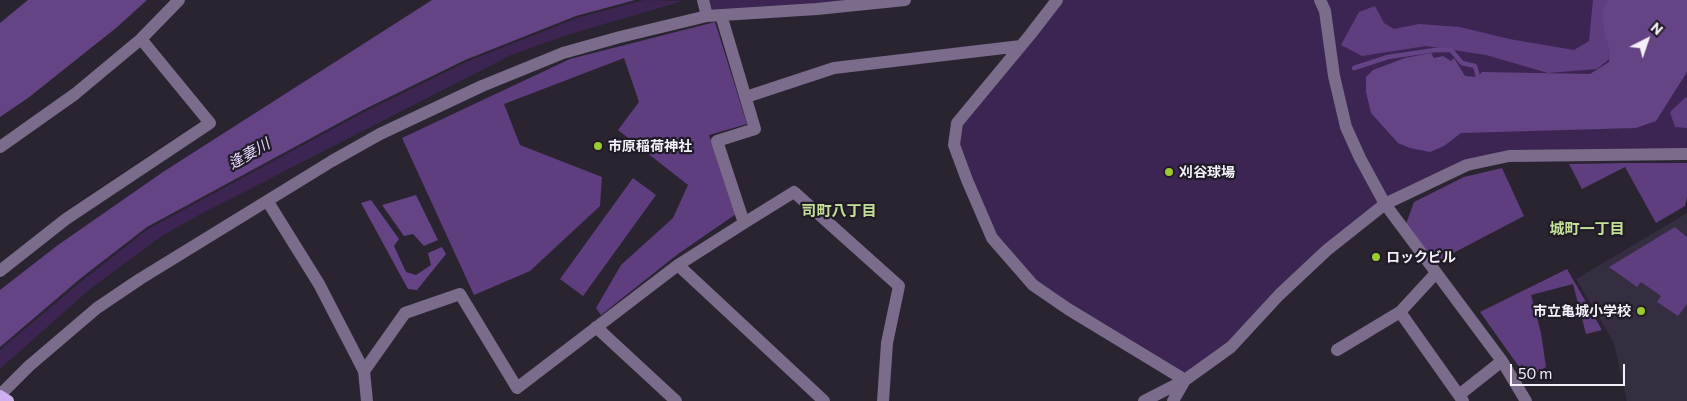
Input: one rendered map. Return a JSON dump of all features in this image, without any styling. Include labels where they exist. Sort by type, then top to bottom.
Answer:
[{"type":"main road","points":[[0,396],[8,401]]},
{"type":"street","points":[[0,147],[75,94],[140,39],[179,0]]},
{"type":"street","points":[[703,0],[706,16]]},
{"type":"street","points":[[0,396],[30,366],[97,308],[140,279],[332,161],[380,134],[482,86],[563,53],[706,16],[817,9],[905,0]]},
{"type":"street","points":[[1057,0],[957,123],[954,145],[966,180],[992,238],[1033,285],[1083,319],[1185,380]]},
{"type":"street","points":[[1320,0],[1325,11],[1334,76],[1346,127],[1360,158],[1385,204],[1502,361],[1526,401]]},
{"type":"street","points":[[721,15],[755,129],[717,141],[744,223]]},
{"type":"street","points":[[0,271],[66,218],[210,123],[140,39]]},
{"type":"street","points":[[746,96],[834,68],[1021,46]]},
{"type":"street","points":[[1144,401],[1185,380],[1231,347],[1279,295],[1327,250],[1385,204],[1467,165],[1509,156],[1687,154]]},
{"type":"street","points":[[364,371],[405,313],[460,294],[517,388],[678,265],[794,192],[899,286],[887,343],[883,401]]},
{"type":"street","points":[[268,202],[319,284],[364,371],[367,401]]},
{"type":"street","points":[[678,265],[824,401]]},
{"type":"street","points":[[1337,350],[1400,312],[1436,273]]},
{"type":"street","points":[[1400,312],[1461,398],[1502,361]]},
{"type":"street","points":[[596,327],[676,401]]},
{"type":"street","points":[[1173,401],[1185,380]]},
{"type":"shaded area","points":[[644,0],[683,1],[567,35],[511,55],[199,215],[163,235],[90,289],[0,367],[0,350],[83,280],[148,229],[364,112],[466,62],[577,18]]},
{"type":"shaded area","points":[[704,0],[905,0],[707,16]]},
{"type":"shaded area","points":[[1057,0],[1687,0],[1687,154],[1609,154],[1467,165],[1385,204],[1231,347],[1185,380],[1033,285],[992,238],[954,145],[957,123]]},
{"type":"shaded area","points":[[1593,0],[1619,0],[1624,47],[1597,69],[1548,73],[1486,55],[1426,46],[1362,56],[1341,45],[1359,12],[1375,6],[1384,23],[1394,29],[1419,24],[1460,27],[1509,39],[1574,50],[1589,41]]},
{"type":"shaded area","points":[[715,22],[747,124],[709,135],[736,214],[678,254],[601,315],[596,308],[621,265],[673,218],[688,185],[618,130],[639,102],[624,58],[504,104],[520,145],[602,177],[600,206],[530,271],[474,295],[402,138],[570,59]]},
{"type":"shaded area","points":[[1686,97],[1687,128],[1675,127],[1670,112]]},
{"type":"shaded area","points":[[1687,163],[1687,196],[1685,206],[1656,223],[1625,167],[1582,189],[1569,164]]},
{"type":"shaded area","points":[[1502,168],[1524,216],[1436,262],[1406,224],[1414,202],[1464,177]]},
{"type":"shaded area","points":[[633,178],[656,195],[583,296],[560,279]]},
{"type":"shaded area","name":"市立亀城小学校","points":[[1687,213],[1687,401],[1627,401],[1614,343],[1576,279]]},
{"type":"shaded area","points":[[1675,227],[1687,237],[1687,304],[1678,316],[1657,302],[1661,296],[1641,282],[1637,287],[1609,267]]},
{"type":"shaded area","points":[[1567,269],[1602,330],[1586,334],[1573,284],[1531,295],[1541,333],[1546,367],[1527,378],[1480,312]]},
{"type":"water","points":[[28,0],[147,0],[116,28],[28,98],[0,117],[0,23]]},
{"type":"water","name":"逢妻川","points":[[432,0],[635,0],[576,16],[465,60],[363,110],[147,227],[81,278],[0,347],[0,290],[58,245],[163,172]]},
{"type":"water","points":[[1607,0],[1687,0],[1687,72],[1656,121],[1636,128],[1461,133],[1444,146],[1430,152],[1410,148],[1398,143],[1371,113],[1366,92],[1366,77],[1373,70],[1405,58],[1431,53],[1434,58],[1443,56],[1451,61],[1454,58],[1465,76],[1478,77],[1482,72],[1590,74],[1609,62],[1610,50],[1605,36],[1602,12]]},
{"type":"water","points":[[416,195],[438,240],[424,246],[413,234],[404,236],[382,205]]},
{"type":"water","points":[[371,200],[399,239],[394,246],[406,272],[416,275],[431,265],[428,253],[442,247],[446,254],[417,290],[408,289],[361,203]]},
{"type":"waterway","points":[[1354,68],[1388,57],[1435,50],[1451,50],[1462,63],[1475,66],[1478,77]]},
{"type":"place","name":"市原稲荷神社","points":[[598,146]]},
{"type":"place","name":"刈谷球場","points":[[1169,172]]},
{"type":"place","name":"ロックビル","points":[[1376,257]]},
{"type":"place","name":"市立亀城小学校","points":[[1641,311]]},
{"type":"district","name":"司町八丁目","points":[[839,211]]},
{"type":"district","name":"城町一丁目","points":[[1587,229]]}]
